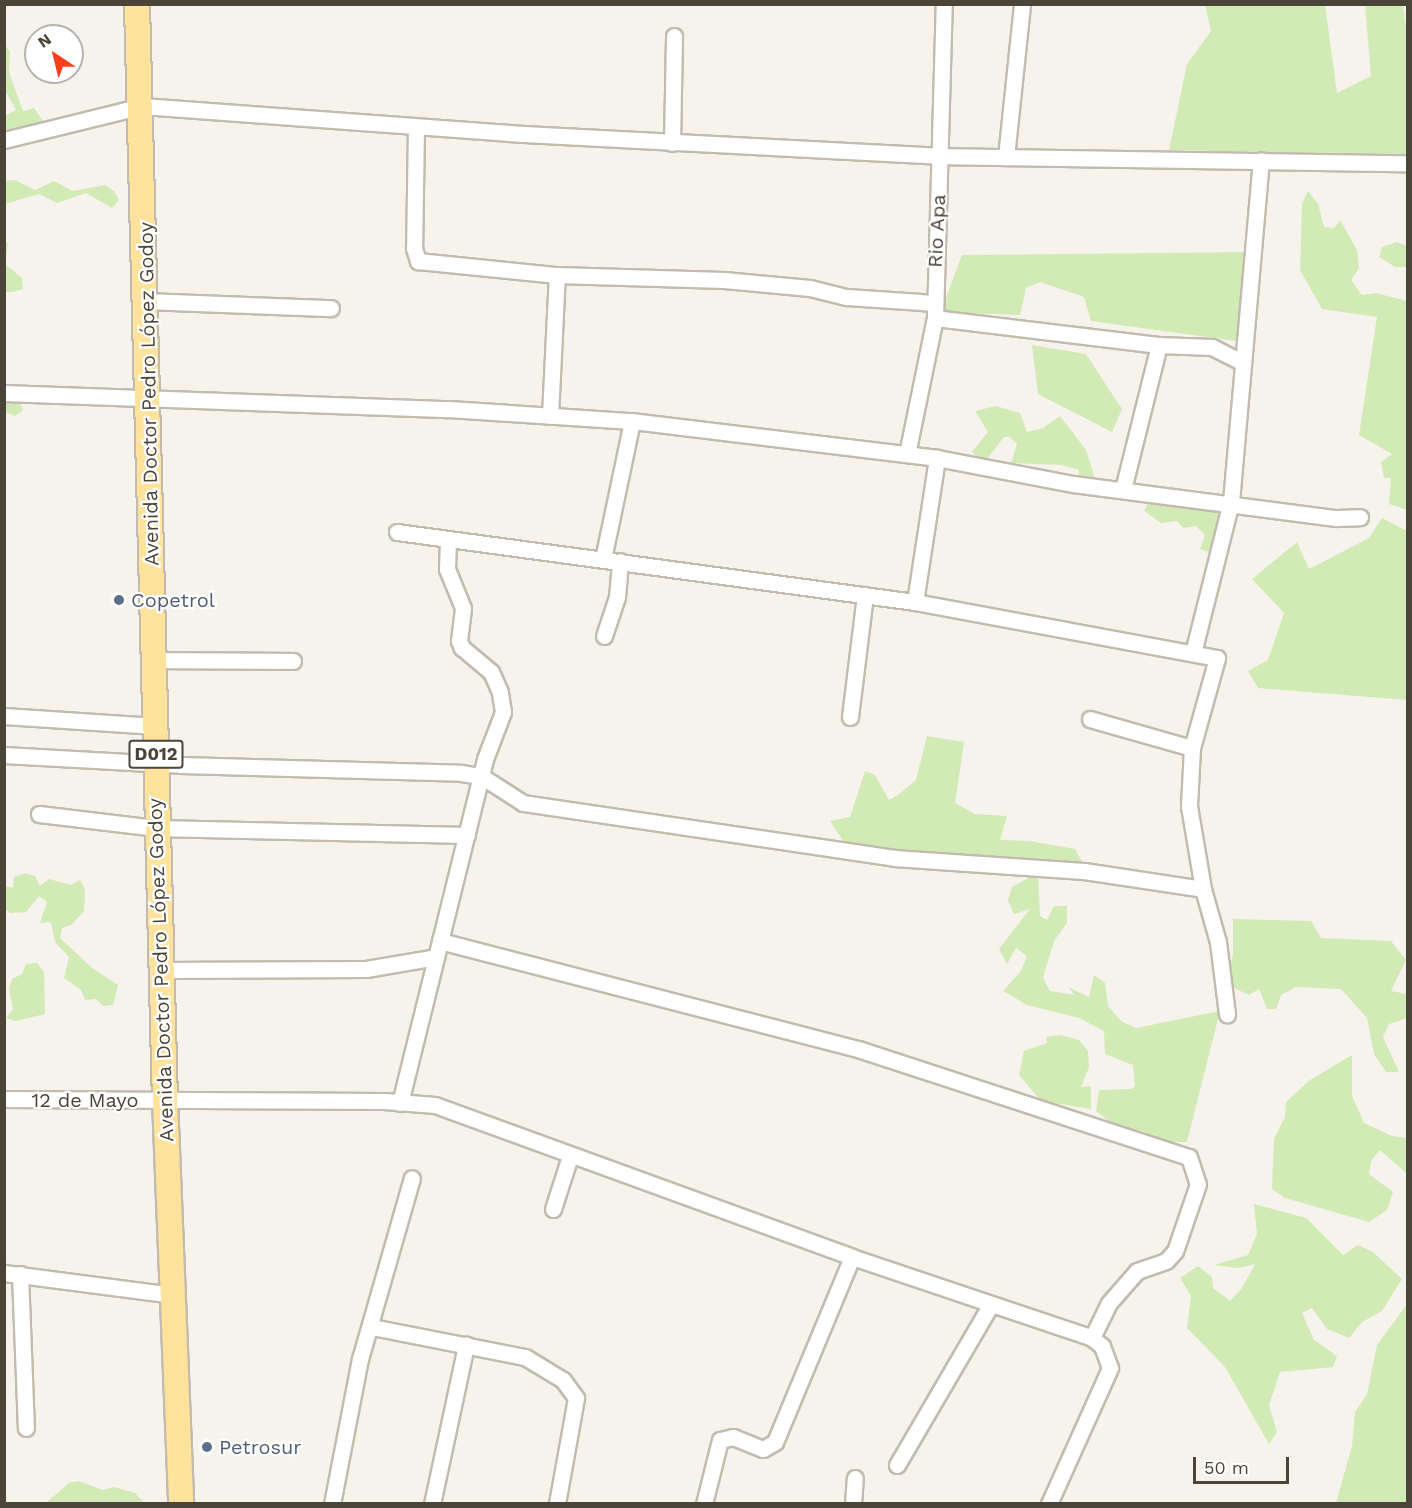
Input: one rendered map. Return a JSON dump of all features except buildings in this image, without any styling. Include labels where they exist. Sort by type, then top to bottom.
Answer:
[{"type":"main road","name":"Avenida Doctor Pedro López Godoy","points":[[137,4],[142,106],[161,970],[181,1503]]},
{"type":"street","name":"Rio Apa","points":[[907,454],[934,310],[944,4]]},
{"type":"street","points":[[1006,157],[1022,4]]},
{"type":"street","points":[[672,143],[674,36]]},
{"type":"street","points":[[4,140],[142,106],[416,127],[672,143],[940,156],[1407,163]]},
{"type":"street","points":[[416,127],[414,248],[418,261],[557,275],[724,280],[810,288],[847,297],[1159,345],[1212,347],[1243,363]]},
{"type":"street","points":[[1194,653],[1231,502],[1261,160]]},
{"type":"street","points":[[550,416],[557,275]]},
{"type":"street","points":[[146,301],[331,309]]},
{"type":"street","points":[[1123,489],[1159,345]]},
{"type":"street","points":[[4,393],[147,396],[632,421],[937,458],[1073,484],[1231,502],[1336,518],[1360,517]]},
{"type":"street","points":[[603,559],[632,421]]},
{"type":"street","points":[[915,602],[937,458]]},
{"type":"street","points":[[397,532],[915,602],[1217,658],[1192,748],[1189,806],[1203,889],[1218,942],[1227,1014]]},
{"type":"street","points":[[400,1103],[481,776],[503,712],[500,692],[491,672],[462,648],[459,641],[463,608],[447,569],[448,539]]},
{"type":"street","points":[[604,636],[617,597],[620,561]]},
{"type":"street","points":[[850,717],[865,595]]},
{"type":"street","points":[[154,660],[293,661]]},
{"type":"street","points":[[4,716],[156,726]]},
{"type":"street","points":[[1090,718],[1192,748]]},
{"type":"street","points":[[4,754],[155,764],[426,771],[481,776],[523,803],[894,858],[1084,871],[1203,889]]},
{"type":"street","points":[[39,814],[157,828],[467,835]]},
{"type":"street","points":[[440,941],[858,1049],[1189,1157],[1198,1184],[1175,1251],[1166,1261],[1137,1271],[1109,1303],[1092,1338],[1102,1346],[1110,1368],[1049,1503]]},
{"type":"street","points":[[161,970],[366,969],[436,957]]},
{"type":"street","name":"12 de Mayo","points":[[4,1099],[435,1105],[570,1156],[990,1306],[1092,1338]]},
{"type":"street","points":[[553,1209],[570,1156]]},
{"type":"street","points":[[332,1503],[360,1359],[372,1327],[412,1178]]},
{"type":"street","points":[[704,1503],[720,1440],[732,1437],[763,1449],[779,1436],[852,1257]]},
{"type":"street","points":[[4,1273],[172,1295]]},
{"type":"street","points":[[20,1274],[26,1428]]},
{"type":"street","points":[[897,1465],[990,1306]]},
{"type":"street","points":[[372,1327],[525,1357],[563,1380],[576,1398],[557,1503]]},
{"type":"street","points":[[432,1503],[466,1345]]},
{"type":"street","points":[[853,1503],[855,1478]]},
{"type":"green space","points":[[1205,5],[1325,5],[1337,93],[1371,76],[1365,5],[1403,5],[1408,43],[1407,155],[1169,150],[1187,64],[1211,31]]},
{"type":"green space","points":[[4,43],[10,52],[9,72],[23,111],[34,108],[44,122],[5,131],[5,116],[16,110],[5,90]]},
{"type":"green space","points":[[15,180],[35,190],[54,181],[73,191],[105,185],[114,191],[119,200],[112,208],[86,193],[57,203],[39,194],[5,204],[5,181]]},
{"type":"green space","points":[[1308,191],[1318,204],[1324,227],[1334,228],[1340,220],[1357,250],[1359,268],[1351,280],[1362,295],[1376,293],[1407,301],[1407,510],[1389,504],[1391,478],[1384,478],[1381,462],[1392,454],[1359,435],[1377,317],[1322,309],[1300,270],[1302,204]]},
{"type":"green space","points":[[1397,242],[1407,246],[1407,267],[1395,267],[1379,257],[1382,247]]},
{"type":"green space","points":[[8,243],[5,264],[5,244]]},
{"type":"green space","points":[[1247,252],[1236,341],[1091,321],[1084,297],[1040,282],[1026,288],[1020,315],[941,312],[962,255]]},
{"type":"green space","points":[[5,264],[22,278],[23,289],[5,292]]},
{"type":"green space","points":[[1032,345],[1086,354],[1122,409],[1112,432],[1038,394]]},
{"type":"green space","points":[[18,399],[23,410],[15,416],[5,412],[5,400]]},
{"type":"green space","points":[[996,406],[1020,413],[1027,432],[1043,428],[1060,416],[1086,450],[1096,482],[1079,485],[1079,470],[1062,465],[1011,463],[1017,444],[1010,437],[1004,437],[983,464],[972,452],[988,432],[975,411]]},
{"type":"green space","points":[[1150,499],[1230,504],[1216,555],[1200,549],[1205,535],[1196,526],[1183,528],[1177,521],[1161,523],[1144,511]]},
{"type":"green space","points":[[1382,518],[1407,531],[1407,700],[1258,688],[1248,671],[1268,660],[1284,613],[1252,579],[1297,542],[1309,569],[1369,538]]},
{"type":"green space","points":[[927,736],[964,742],[955,803],[975,814],[1007,816],[1000,840],[1030,841],[1075,849],[1082,862],[848,848],[830,821],[850,817],[865,771],[875,775],[889,800],[898,795],[916,780]]},
{"type":"green space","points":[[25,873],[35,876],[40,886],[49,879],[71,885],[80,880],[85,890],[84,911],[71,925],[62,928],[60,938],[92,968],[118,985],[113,1005],[103,1006],[96,999],[85,1000],[81,990],[64,978],[69,957],[55,942],[51,922],[40,923],[47,902],[39,896],[26,912],[10,913],[5,909],[5,886],[13,888],[14,877]]},
{"type":"green space","points":[[1038,873],[1040,916],[1047,920],[1054,906],[1067,906],[1067,923],[1054,941],[1043,978],[1050,991],[1075,995],[1068,987],[1089,997],[1094,975],[1105,983],[1108,1006],[1121,1021],[1136,1028],[1220,1011],[1187,1142],[1167,1142],[1142,1131],[1114,1125],[1096,1111],[1099,1090],[1132,1089],[1135,1086],[1133,1065],[1105,1054],[1104,1031],[1079,1018],[1027,1005],[1003,991],[1021,971],[1027,956],[1016,948],[1007,964],[999,949],[1030,909],[1014,914],[1008,900],[1012,887]]},
{"type":"green space","points":[[1233,919],[1311,921],[1321,938],[1391,941],[1406,960],[1391,991],[1407,994],[1407,1018],[1389,1024],[1383,1037],[1399,1072],[1386,1072],[1374,1054],[1367,1018],[1341,989],[1296,987],[1281,995],[1276,1009],[1267,1009],[1259,989],[1249,995],[1225,984],[1223,970],[1230,966],[1233,955]]},
{"type":"green space","points":[[37,963],[44,972],[45,1014],[16,1021],[6,1018],[13,1009],[9,989],[12,979],[22,974],[26,964]]},
{"type":"green space","points":[[1061,1035],[1079,1040],[1088,1051],[1089,1067],[1081,1087],[1091,1086],[1091,1109],[1041,1101],[1019,1075],[1024,1051],[1047,1043],[1046,1037]]},
{"type":"green space","points":[[1352,1055],[1352,1096],[1364,1123],[1392,1136],[1407,1138],[1407,1174],[1380,1150],[1371,1161],[1369,1174],[1393,1192],[1387,1210],[1369,1222],[1285,1198],[1272,1189],[1274,1139],[1285,1117],[1286,1102],[1310,1080]]},
{"type":"green space","points":[[1254,1204],[1306,1218],[1343,1255],[1358,1245],[1373,1252],[1402,1279],[1382,1311],[1362,1322],[1349,1338],[1327,1329],[1312,1308],[1302,1313],[1314,1340],[1337,1356],[1333,1367],[1280,1372],[1269,1405],[1277,1432],[1269,1444],[1225,1367],[1187,1328],[1191,1296],[1180,1278],[1198,1266],[1212,1277],[1213,1288],[1230,1301],[1242,1288],[1255,1264],[1238,1268],[1214,1265],[1248,1255],[1257,1234]]},
{"type":"green space","points":[[1407,1304],[1407,1503],[1336,1503],[1352,1446],[1355,1412],[1367,1394],[1377,1345]]},
{"type":"green space","points":[[79,1481],[103,1490],[114,1487],[135,1493],[144,1503],[46,1503],[69,1483]]},
{"type":"place","name":"Copetrol","points":[[119,600]]},
{"type":"place","name":"Petrosur","points":[[207,1447]]}]
